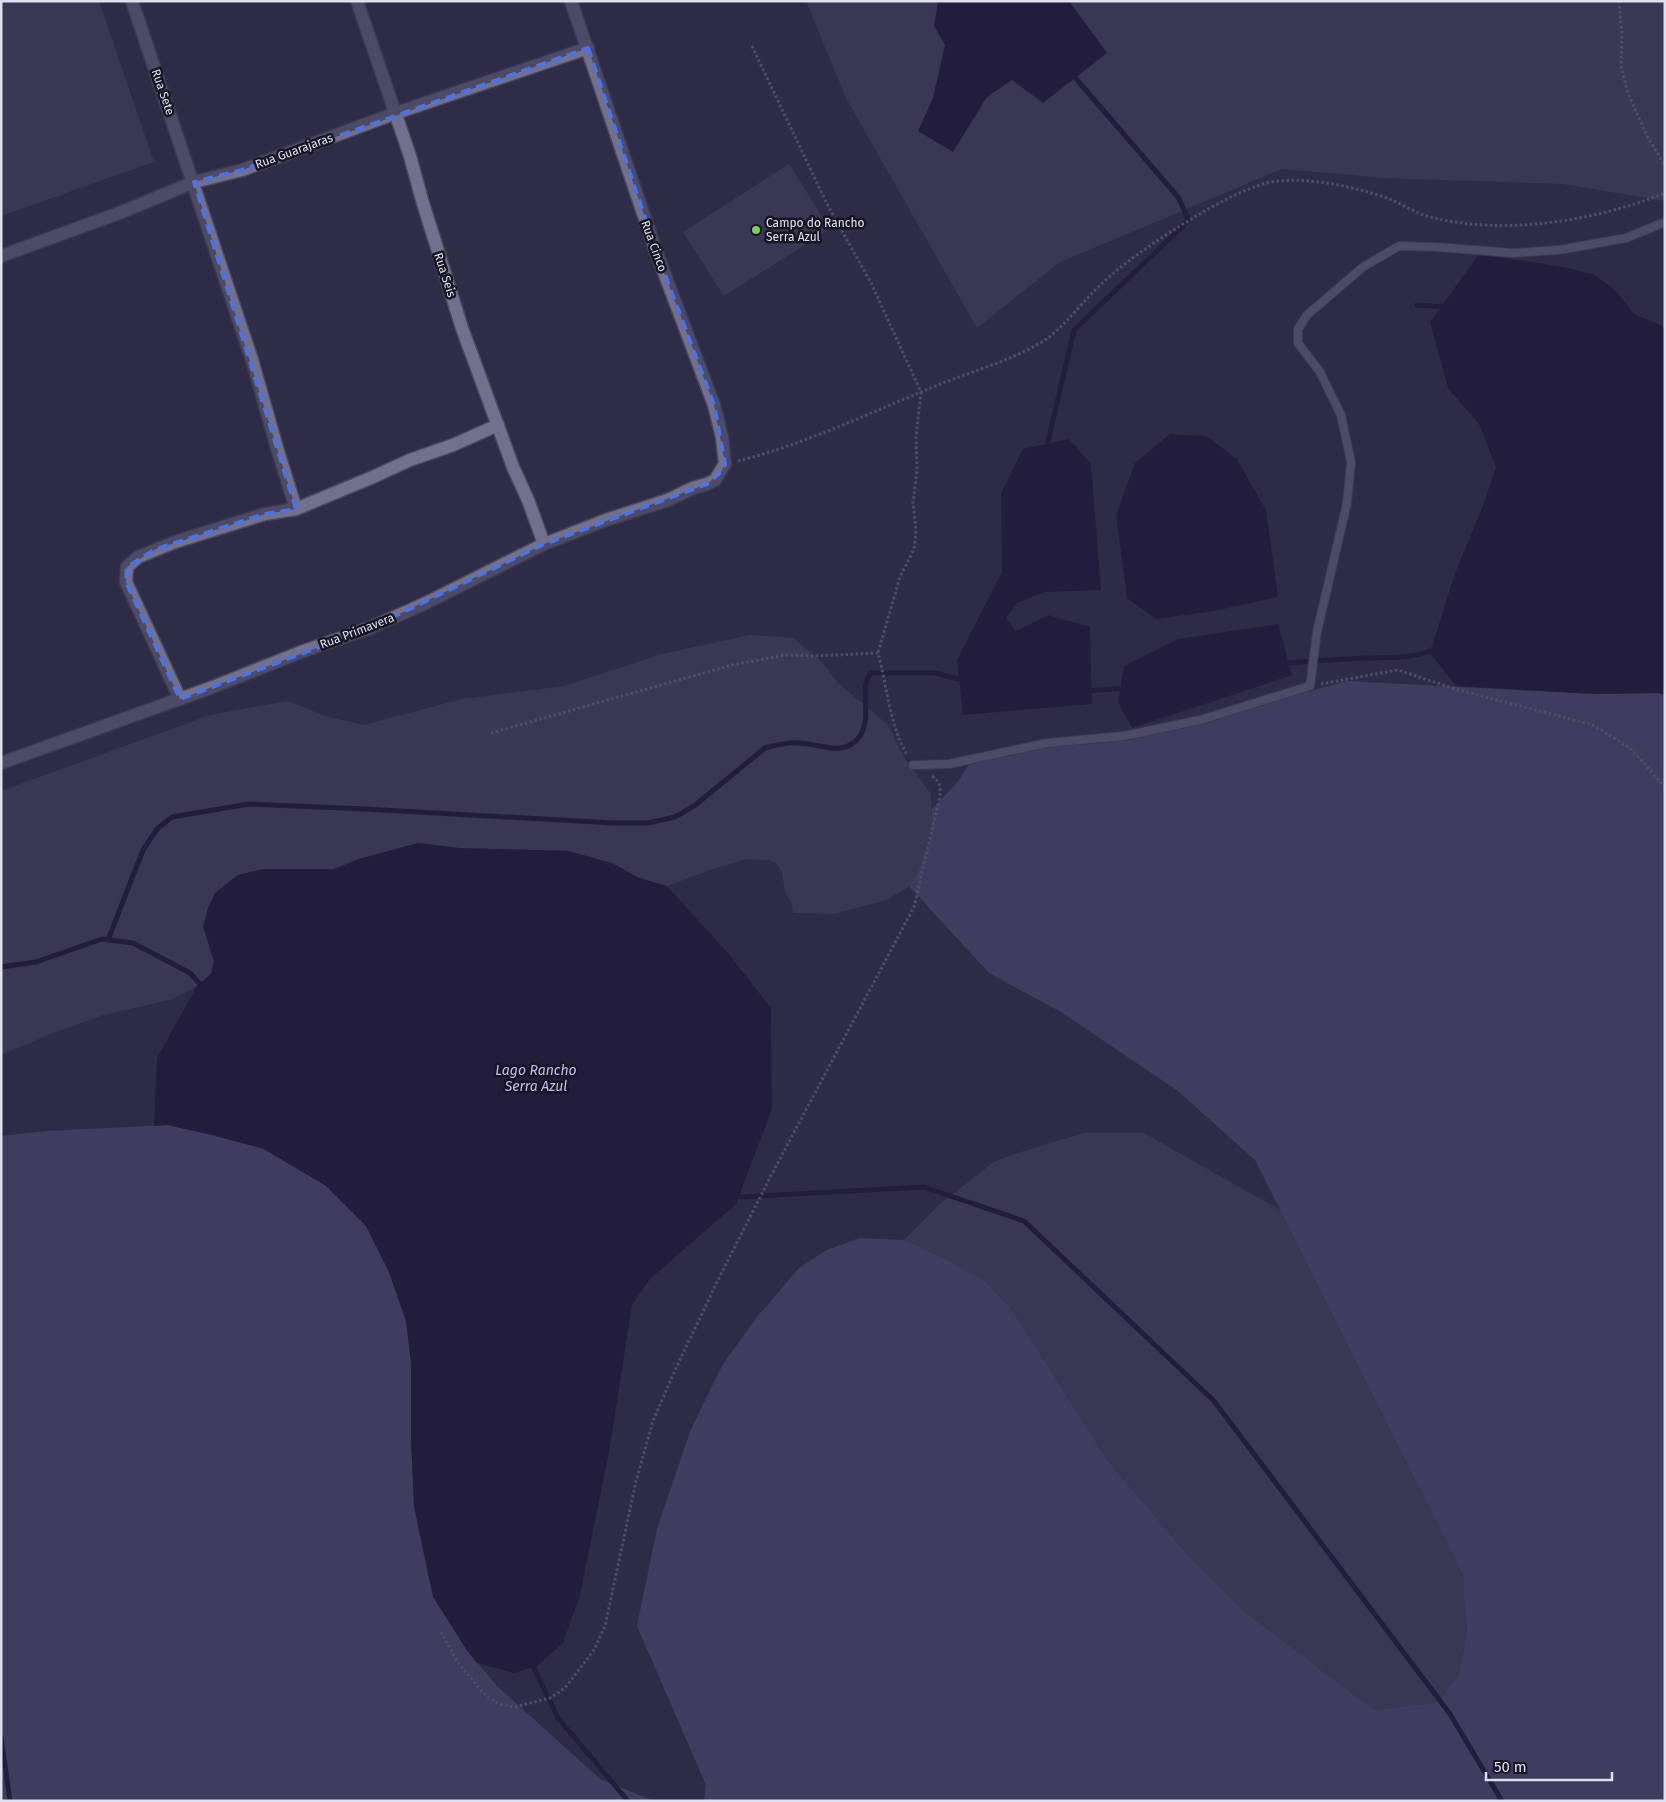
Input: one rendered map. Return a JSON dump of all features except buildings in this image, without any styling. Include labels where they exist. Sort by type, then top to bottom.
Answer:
[{"type":"street","name":"Rua Sete","points":[[132,1],[252,360],[296,509]]},
{"type":"street","name":"Rua Seis","points":[[357,1],[396,113],[462,328],[544,544]]},
{"type":"street","name":"Rua Cinco","points":[[571,1],[656,251],[714,405],[726,464]]},
{"type":"street","name":"Rua Guarajaras","points":[[1,256],[122,212],[194,182],[242,170],[396,113],[588,48]]},
{"type":"street","points":[[180,699],[126,582],[127,567],[138,557],[175,542],[265,514],[296,509],[498,425]]},
{"type":"street","name":"Rua Primavera","points":[[1,763],[214,687],[301,652],[370,628],[426,603],[544,544],[606,520],[668,500],[693,488],[707,484],[715,480],[726,464]]},
{"type":"lane","points":[[913,765],[949,764],[1047,743],[1124,736],[1200,720],[1310,686],[1317,632],[1347,503],[1350,462],[1341,415],[1320,372],[1298,343],[1298,329],[1306,315],[1363,267],[1399,246],[1436,246],[1513,253],[1559,250],[1626,238],[1665,222]]},
{"type":"path","points":[[1619,1],[1622,34],[1621,66],[1628,93],[1647,136],[1665,166]]},
{"type":"path","points":[[440,1632],[457,1661],[483,1693],[500,1704],[515,1707],[550,1698],[565,1688],[594,1650],[605,1626],[636,1481],[654,1421],[676,1368],[720,1276],[774,1170],[914,907],[940,796],[941,788],[938,780],[932,775],[920,771],[913,765],[904,750],[888,699],[878,653],[900,577],[914,549],[916,531],[913,503],[917,470],[916,436],[921,392],[871,283],[826,202],[752,46]]},
{"type":"path","points":[[726,464],[798,444],[921,392],[1013,356],[1042,342],[1062,326],[1112,274],[1149,246],[1195,216],[1233,195],[1266,183],[1305,180],[1347,187],[1385,197],[1428,217],[1468,224],[1553,223],[1601,213],[1665,193]]},
{"type":"path","points":[[491,733],[732,665],[785,655],[814,656],[878,653]]},
{"type":"path","points":[[1310,686],[1398,670],[1455,689],[1593,725],[1630,748],[1665,787]]},
{"type":"highlighted area","points":[[588,48],[656,251],[714,405],[725,464],[721,472],[707,484],[544,544],[370,628],[180,699],[126,582],[127,567],[156,549],[265,514],[296,509],[194,182],[242,170]]},
{"type":"shaded area","points":[[1,1],[99,1],[154,162],[1,216]]},
{"type":"shaded area","points":[[806,1],[1665,1],[1665,201],[1563,184],[1383,178],[1282,169],[1060,262],[977,328],[847,100]]},
{"type":"shaded area","name":"Campo do Rancho Serra Azul","points":[[789,164],[830,229],[724,296],[683,232]]},
{"type":"shaded area","points":[[750,635],[793,638],[822,662],[838,683],[888,725],[904,757],[931,794],[932,831],[918,872],[909,886],[887,900],[833,914],[793,913],[792,903],[785,892],[782,872],[777,864],[769,860],[746,859],[667,886],[639,878],[612,863],[568,851],[459,848],[418,843],[359,859],[334,869],[264,869],[238,875],[215,893],[209,948],[214,961],[211,974],[197,986],[173,999],[103,1015],[1,1055],[1,791],[210,715],[288,701],[328,717],[364,725],[462,699],[564,686],[662,654]]},
{"type":"shaded area","points":[[1347,681],[1595,694],[1659,693],[1665,695],[1665,1801],[704,1801],[706,1785],[637,1626],[657,1529],[691,1429],[723,1364],[757,1317],[800,1267],[827,1250],[859,1238],[904,1240],[941,1257],[984,1281],[1012,1310],[1107,1460],[1185,1552],[1246,1613],[1374,1710],[1437,1703],[1459,1675],[1467,1632],[1463,1575],[1255,1160],[1178,1091],[1061,1012],[989,973],[909,886],[918,872],[932,831],[932,809],[957,783],[972,760],[1123,733],[1256,706]]},
{"type":"shaded area","points":[[167,1125],[264,1149],[326,1186],[366,1226],[389,1272],[406,1321],[411,1363],[411,1438],[414,1507],[466,1649],[497,1686],[600,1779],[654,1801],[1,1801],[1,1136],[47,1131]]},
{"type":"shaded area","points":[[1084,1133],[1144,1133],[1280,1210],[1463,1575],[1467,1632],[1459,1675],[1437,1703],[1374,1710],[1246,1613],[1185,1552],[1107,1460],[1012,1310],[941,1257],[904,1240],[941,1203],[994,1162]]},
{"type":"water","points":[[938,1],[1069,1],[1107,53],[1043,103],[1012,80],[987,97],[953,152],[918,131],[933,98],[945,45],[934,26]]},
{"type":"water","points":[[1479,254],[1564,267],[1595,275],[1616,291],[1634,314],[1665,327],[1665,695],[1658,693],[1595,694],[1456,686],[1430,653],[1454,576],[1484,503],[1496,467],[1479,424],[1448,388],[1430,322]]},
{"type":"water","points":[[1170,434],[1206,436],[1237,459],[1266,510],[1278,597],[1214,611],[1156,619],[1127,598],[1116,515],[1135,463]]},
{"type":"water","points":[[1069,439],[1091,464],[1101,590],[1045,592],[1017,603],[1006,618],[1016,631],[1048,615],[1090,627],[1092,704],[963,715],[957,660],[1002,572],[1001,494],[1023,449]]},
{"type":"water","points":[[1278,624],[1292,675],[1132,728],[1118,702],[1124,666],[1178,639]]},
{"type":"water","name":"Lago Rancho Serra Azul","points":[[418,843],[459,848],[568,851],[612,863],[639,878],[667,886],[728,953],[771,1008],[772,1109],[736,1204],[650,1279],[632,1305],[609,1452],[580,1595],[563,1643],[537,1666],[514,1673],[477,1663],[433,1597],[414,1507],[411,1438],[411,1363],[406,1321],[389,1272],[366,1226],[326,1186],[264,1149],[168,1125],[154,1126],[157,1058],[197,986],[211,974],[214,961],[203,927],[208,908],[215,893],[238,875],[264,869],[334,869],[359,859]]},
{"type":"waterway","points":[[1046,450],[1074,330],[1183,226],[1188,218],[1178,197],[1072,74]]},
{"type":"waterway","points":[[1417,305],[1447,307]]},
{"type":"waterway","points":[[1283,664],[1324,660],[1402,657],[1421,654],[1437,647]]},
{"type":"waterway","points":[[108,940],[143,850],[157,829],[172,817],[249,804],[614,823],[648,823],[675,817],[694,806],[765,748],[795,743],[840,748],[854,743],[864,728],[866,686],[867,679],[871,673],[935,673],[966,681]]},
{"type":"waterway","points":[[1085,691],[1126,688]]},
{"type":"waterway","points":[[1,967],[36,962],[102,939],[133,943],[190,973],[205,988]]},
{"type":"waterway","points":[[733,1194],[741,1197],[924,1187],[1024,1221],[1214,1401],[1450,1714],[1502,1801]]},
{"type":"waterway","points":[[531,1662],[558,1718],[628,1801]]},
{"type":"waterway","points":[[1,1737],[10,1801]]},
{"type":"place","name":"Campo do Rancho Serra Azul","points":[[756,230]]}]
